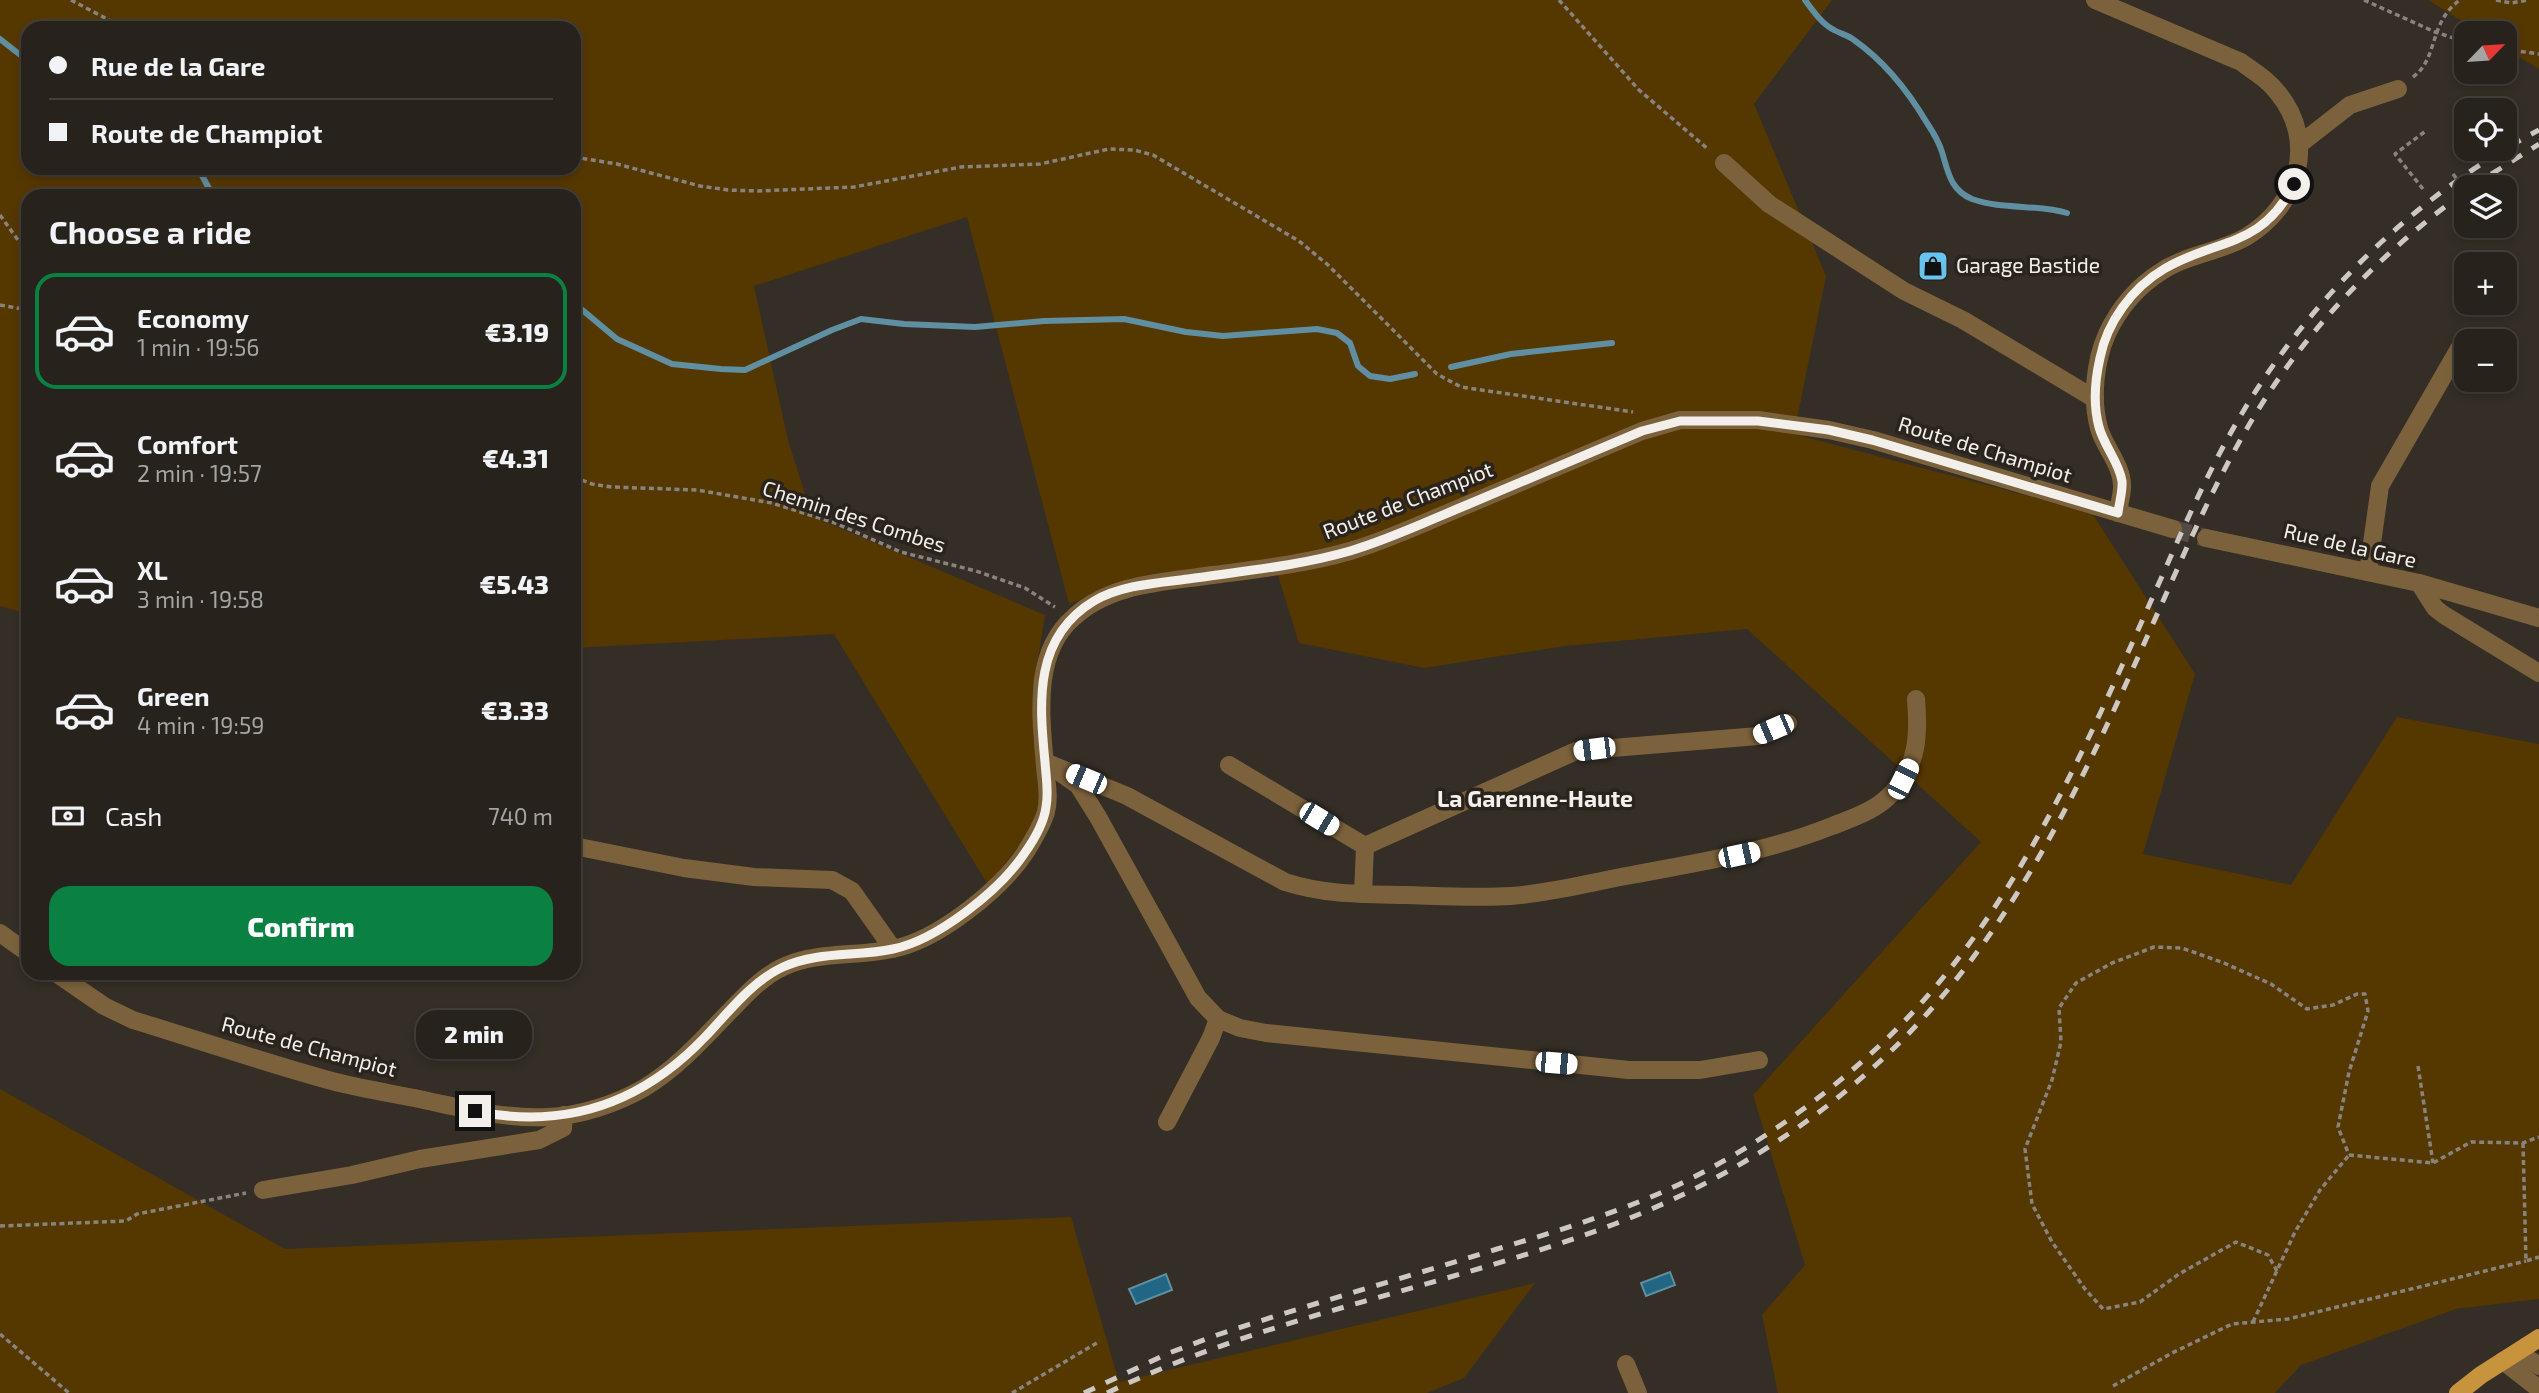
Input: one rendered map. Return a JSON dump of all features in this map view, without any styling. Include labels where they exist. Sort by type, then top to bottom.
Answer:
[{"type":"main road","points":[[2458,1393],[2539,1338]]},
{"type":"street","points":[[2095,0],[2241,62],[2261,76],[2277,91],[2288,107],[2296,124],[2300,144],[2294,184],[2280,206],[2263,224],[2236,241],[2164,269],[2140,287],[2126,304],[2103,344],[2096,377],[2095,399],[2099,428],[2121,480],[2118,513],[2172,529]]},
{"type":"street","points":[[2300,144],[2350,105],[2398,89]]},
{"type":"street","points":[[1724,163],[1769,204],[1904,291],[1963,320],[2095,399]]},
{"type":"street","points":[[2368,572],[2380,486],[2454,356]]},
{"type":"street","name":"Route de Champiot","points":[[66,980],[104,1006],[133,1020],[332,1081],[499,1116],[549,1118],[601,1107],[641,1089],[668,1072],[693,1050],[744,996],[780,968],[826,955],[893,949],[919,940],[966,912],[996,886],[1023,857],[1046,810],[1048,793],[1041,703],[1045,667],[1056,638],[1072,618],[1095,601],[1117,591],[1304,563],[1354,550],[1642,431],[1680,421],[1758,421],[1829,430],[1872,440],[2118,513]]},
{"type":"street","name":"Rue de la Gare","points":[[2206,538],[2419,583],[2435,608],[2444,615],[2539,673]]},
{"type":"street","points":[[2419,583],[2539,618]]},
{"type":"street","points":[[1045,762],[1127,796],[1285,882],[1326,893],[1513,896],[1720,860],[1787,843],[1853,819],[1876,807],[1892,794],[1903,779],[1914,757],[1919,734],[1916,699]]},
{"type":"street","points":[[1365,846],[1576,751],[1758,736],[1788,723]]},
{"type":"street","points":[[1045,762],[1078,785],[1182,972],[1198,998],[1217,1019],[1266,1034],[1629,1070],[1700,1070],[1759,1060]]},
{"type":"street","points":[[1229,765],[1365,846]]},
{"type":"street","points":[[1363,894],[1365,846]]},
{"type":"street","points":[[581,847],[754,877],[832,880],[852,891],[893,949]]},
{"type":"street","points":[[0,933],[21,948]]},
{"type":"street","points":[[1167,1122],[1211,1038],[1217,1019]]},
{"type":"street","points":[[263,1190],[352,1175],[420,1159],[539,1140],[563,1128],[564,1115]]},
{"type":"street","points":[[2503,1361],[2530,1360],[2539,1366]]},
{"type":"street","points":[[2503,1361],[2539,1389]]},
{"type":"street","points":[[1626,1364],[1638,1393]]},
{"type":"path","points":[[71,0],[111,21]]},
{"type":"path","points":[[1559,0],[1639,90],[1724,163]]},
{"type":"path","points":[[2364,0],[2454,38]]},
{"type":"path","points":[[2398,89],[2425,68],[2441,19],[2460,0]]},
{"type":"path","points":[[2496,0],[2511,3],[2528,0]]},
{"type":"path","points":[[2517,50],[2539,54]]},
{"type":"path","points":[[2423,189],[2395,154],[2427,130]]},
{"type":"path","points":[[581,159],[617,164],[700,186],[758,191],[854,187],[961,167],[1040,164],[1109,149],[1144,152],[1182,171],[1299,241],[1328,265],[1437,374],[1461,387],[1645,414]]},
{"type":"path","points":[[0,215],[21,244]]},
{"type":"path","points":[[0,305],[21,309]]},
{"type":"path","name":"Chemin des Combes","points":[[581,480],[612,487],[697,490],[772,503],[835,523],[901,552],[976,571],[1025,588],[1072,618]]},
{"type":"path","points":[[2277,1270],[2268,1255],[2236,1242],[2179,1274],[2140,1302],[2103,1309],[2085,1289],[2052,1242],[2032,1204],[2025,1149],[2052,1080],[2061,1042],[2059,1008],[2076,983],[2112,963],[2154,947],[2182,948],[2224,962],[2271,984],[2307,1009],[2333,1005],[2357,994],[2365,994],[2368,1011],[2349,1072],[2338,1127],[2349,1155]]},
{"type":"path","points":[[2418,1066],[2432,1163]]},
{"type":"path","points":[[2349,1155],[2432,1163],[2471,1142],[2522,1143],[2539,1136]]},
{"type":"path","points":[[2522,1143],[2526,1261]]},
{"type":"path","points":[[2253,1322],[2295,1232],[2320,1190],[2349,1155]]},
{"type":"path","points":[[0,1226],[126,1221],[137,1214],[263,1190]]},
{"type":"path","points":[[2113,1386],[2232,1324],[2288,1320],[2539,1257]]},
{"type":"path","points":[[0,1334],[69,1393]]},
{"type":"path","points":[[1012,1393],[1100,1340]]},
{"type":"shaded area","points":[[0,0],[1832,0],[1754,104],[1826,276],[1794,434],[2092,513],[2195,674],[2143,854],[2291,885],[2397,717],[2539,744],[2539,1299],[2456,1309],[2301,1365],[2275,1393],[1778,1393],[1762,1315],[1805,1265],[1753,1095],[1981,842],[1747,629],[1565,646],[1424,668],[1299,643],[1275,566],[1151,574],[1069,604],[967,217],[754,286],[788,440],[812,516],[1045,615],[1032,695],[1040,819],[988,885],[834,634],[581,648],[581,189],[21,189],[21,612],[0,606]]},
{"type":"shaded area","points":[[2428,0],[2539,0],[2539,69],[2517,56],[2517,21],[2462,21]]},
{"type":"shaded area","points":[[0,1089],[285,1249],[1071,1217],[1119,1382],[1535,1283],[1464,1378],[1427,1393],[0,1393]]},
{"type":"water","points":[[1670,1272],[1675,1285],[1646,1296],[1641,1283]]},
{"type":"water","points":[[1166,1274],[1172,1290],[1136,1304],[1129,1289]]},
{"type":"waterway","points":[[1805,0],[1826,24],[1865,48],[1903,88],[1936,137],[1951,179],[1959,191],[1983,202],[2067,213]]},
{"type":"waterway","points":[[0,39],[21,56]]},
{"type":"waterway","points":[[202,175],[209,189]]},
{"type":"waterway","points":[[581,309],[617,339],[672,364],[721,369],[745,370],[861,319],[975,327],[1044,321],[1124,319],[1186,332],[1223,336],[1317,329],[1337,333],[1350,343],[1358,366],[1370,376],[1390,379],[1415,374]]},
{"type":"waterway","points":[[1451,367],[1511,354],[1612,343]]},
{"type":"tunnel","points":[[2173,529],[2206,538]]},
{"type":"railway","points":[[1084,1393],[1169,1353],[1217,1335],[1558,1230],[1658,1194],[1746,1148],[1801,1111],[1852,1070],[1925,999],[1968,945],[2006,889],[2041,830],[2103,708],[2211,470],[2247,405],[2275,363],[2305,323],[2375,248],[2453,184],[2495,155],[2539,130]]},
{"type":"railway","points":[[2490,175],[2539,144]]},
{"type":"railway","points":[[1107,1393],[1170,1365],[1234,1342],[1496,1264],[1625,1220],[1693,1189],[1758,1153],[1820,1111],[1877,1064],[1923,1019],[1963,970],[2034,865],[2094,753],[2222,473],[2277,381],[2340,302],[2413,232],[2454,200]]},
{"type":"place","name":"Garage Bastide","points":[[1933,266]]},
{"type":"district","name":"La Garenne-Haute","points":[[1535,799]]},
{"type":"route","points":[[475,1111],[499,1116],[549,1118],[601,1107],[641,1089],[668,1072],[693,1050],[744,996],[780,968],[826,955],[893,949],[919,940],[966,912],[996,886],[1023,857],[1046,810],[1048,793],[1041,703],[1049,652],[1072,618],[1095,601],[1117,591],[1304,563],[1354,550],[1642,431],[1680,421],[1758,421],[1829,430],[1872,440],[2118,513],[2121,480],[2099,428],[2095,399],[2096,377],[2108,333],[2119,313],[2149,279],[2176,263],[2236,241],[2255,230],[2275,212],[2294,184]]}]
